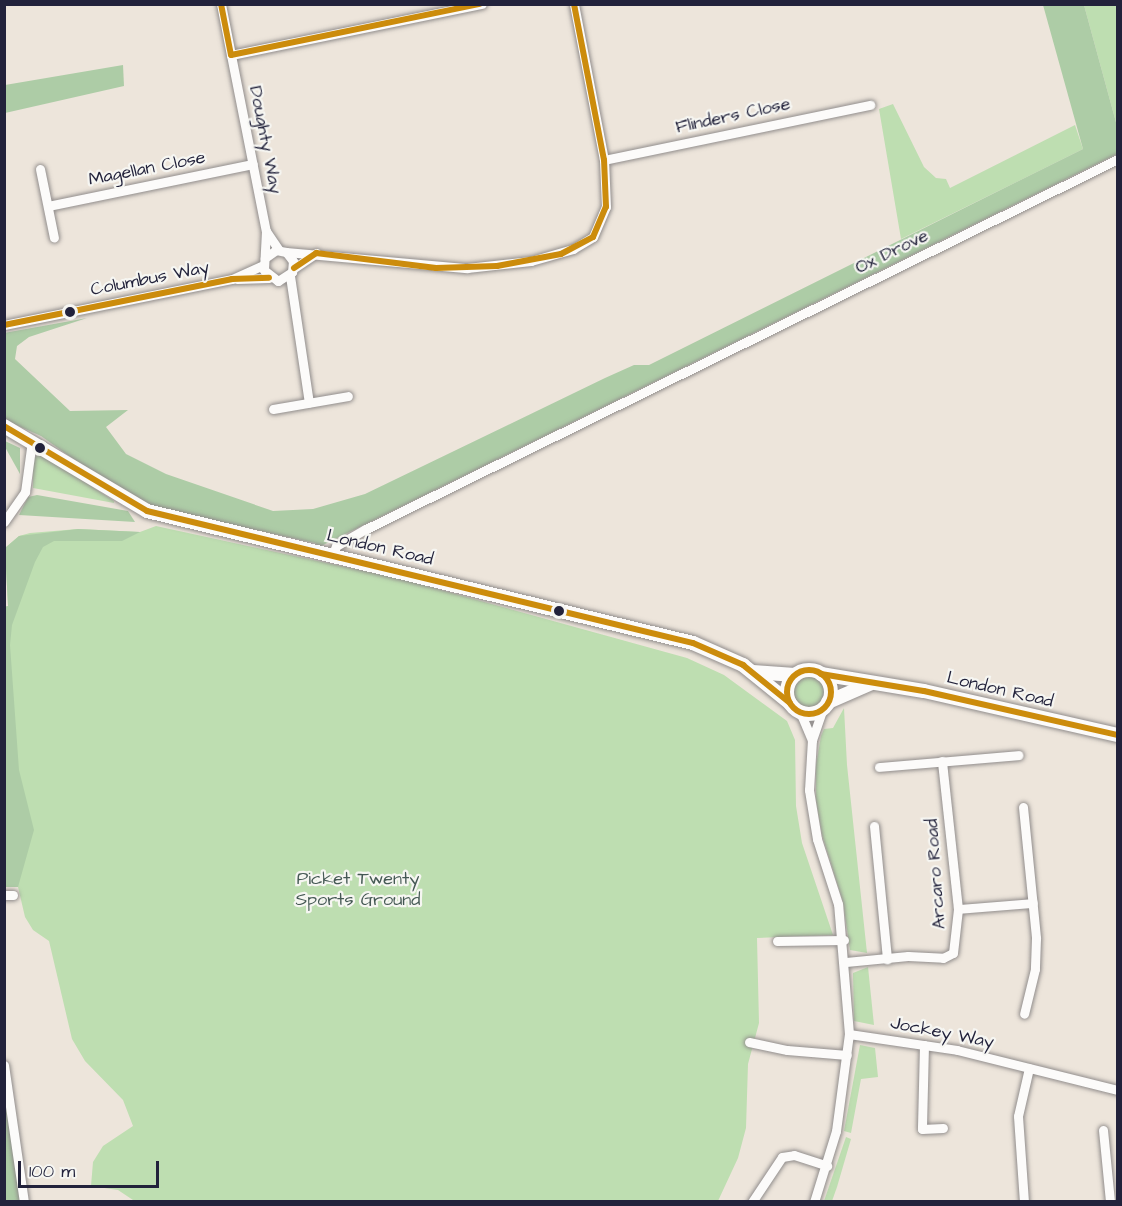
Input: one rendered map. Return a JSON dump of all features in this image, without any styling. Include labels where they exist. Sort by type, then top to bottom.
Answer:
[{"type":"main road","name":"London Road","points":[[7,430],[32,441],[107,491],[147,511],[693,643],[753,672],[795,707]]},
{"type":"main road","name":"London Road","points":[[753,672],[795,675],[808,670],[1118,735]]},
{"type":"main road","points":[[821,674],[831,689],[826,705]]},
{"type":"main road","points":[[795,675],[788,688],[795,707],[812,713],[874,683]]},
{"type":"street","name":"Doughty Way","points":[[221,4],[266,231],[264,261]]},
{"type":"street","points":[[231,55],[482,4]]},
{"type":"street","points":[[283,251],[443,268],[497,266],[561,254],[583,245],[599,228],[606,207],[604,160],[574,4]]},
{"type":"street","name":"Flinders Close","points":[[604,160],[870,105]]},
{"type":"street","name":"Ox Drove","points":[[332,556],[336,546],[377,523],[1118,159]]},
{"type":"street","name":"Magellan Close","points":[[48,206],[253,164]]},
{"type":"street","points":[[40,169],[54,238]]},
{"type":"street","name":"Doughty Way","points":[[266,231],[283,251],[292,272]]},
{"type":"street","name":"Columbus Way","points":[[232,279],[283,251]]},
{"type":"street","points":[[274,279],[292,272],[316,253]]},
{"type":"street","points":[[264,261],[292,307]]},
{"type":"street","points":[[292,272],[292,307],[309,403]]},
{"type":"street","name":"Columbus Way","points":[[4,325],[232,279],[274,279]]},
{"type":"street","points":[[273,409],[348,396]]},
{"type":"street","points":[[4,522],[25,492],[32,441]]},
{"type":"street","points":[[814,1202],[826,1166],[849,1034],[846,962],[838,904],[812,818],[812,740],[826,705]]},
{"type":"street","points":[[795,707],[812,740]]},
{"type":"street","points":[[879,767],[1018,754]]},
{"type":"street","name":"Arcaro Road","points":[[846,962],[951,956],[956,942],[958,909],[942,761]]},
{"type":"street","points":[[1023,807],[1033,903],[1036,962],[1024,1014]]},
{"type":"street","points":[[874,826],[887,959]]},
{"type":"street","points":[[958,909],[1033,903]]},
{"type":"street","points":[[777,940],[843,940]]},
{"type":"street","name":"Jockey Way","points":[[849,1034],[924,1045],[1118,1090]]},
{"type":"street","points":[[749,1042],[788,1050],[847,1055]]},
{"type":"street","points":[[924,1045],[922,1129],[943,1128]]},
{"type":"street","points":[[4,1065],[24,1202]]},
{"type":"street","points":[[1024,1202],[1017,1123],[1029,1068]]},
{"type":"street","points":[[1103,1130],[1113,1178],[1110,1202]]},
{"type":"street","points":[[752,1202],[783,1157],[794,1155],[826,1166]]},
{"type":"green space","points":[[1043,5],[1084,5],[1117,126],[1117,154],[319,547],[315,543],[156,508],[103,480],[41,436],[5,420],[4,333],[87,318],[29,337],[17,346],[15,359],[70,411],[128,410],[106,427],[126,454],[166,474],[273,511],[313,509],[365,494],[605,378],[634,365],[649,365],[1083,149]]},
{"type":"green space","points":[[1084,5],[1117,5],[1117,126]]},
{"type":"green space","points":[[123,65],[124,86],[5,113],[5,85]]},
{"type":"green space","points":[[893,104],[924,167],[936,178],[946,179],[950,188],[1075,125],[1083,149],[901,239],[879,109]]},
{"type":"green space","points":[[5,441],[20,448],[20,474],[5,447]]},
{"type":"green space","points":[[40,453],[114,503],[33,488],[33,459]]},
{"type":"green space","points":[[37,495],[128,511],[135,522],[19,515],[28,497]]},
{"type":"green space","name":"Picket Twenty Sports Ground","points":[[156,526],[401,579],[687,658],[724,675],[787,721],[795,740],[796,806],[802,843],[833,935],[757,938],[759,1023],[748,1064],[746,1128],[738,1158],[718,1201],[136,1202],[118,1190],[91,1186],[93,1162],[103,1146],[133,1126],[123,1100],[85,1061],[72,1039],[49,941],[33,930],[25,917],[18,887],[5,887],[4,607],[8,606],[5,548],[19,536],[30,533],[78,529],[140,532]]},
{"type":"green space","points":[[78,529],[140,532],[122,541],[54,541],[43,547],[35,562],[12,625],[10,645],[19,770],[34,830],[18,887],[5,887],[4,607],[8,606],[5,548],[19,536]]},
{"type":"green space","points":[[809,675],[821,680],[826,692],[821,704],[809,709],[797,704],[792,692],[797,680]]},
{"type":"green space","points":[[844,708],[847,765],[867,953],[850,950],[843,902],[822,835],[816,800],[816,765],[821,736],[824,729],[833,728]]},
{"type":"green space","points":[[868,967],[874,1025],[854,1021],[853,973]]},
{"type":"green space","points":[[860,1045],[875,1048],[878,1077],[861,1079],[851,1133],[844,1131]]},
{"type":"green space","points":[[4,1089],[21,1201],[5,1201]]},
{"type":"green space","points":[[846,1137],[851,1139],[837,1187],[832,1201],[824,1201]]},
{"type":"transit line","points":[[221,4],[231,55],[480,4]]},
{"type":"transit line","points":[[294,268],[316,253],[436,268],[497,266],[561,254],[593,237],[606,207],[604,160],[574,4]]},
{"type":"transit line","points":[[4,325],[232,279],[269,278]]},
{"type":"transit line","points":[[4,426],[147,511],[693,643],[743,665],[790,703]]},
{"type":"transit line","points":[[809,670],[824,677],[831,692],[824,707],[809,714],[794,707],[787,692],[794,677],[809,670]]},
{"type":"transit line","points":[[821,674],[924,691],[1118,735]]}]
